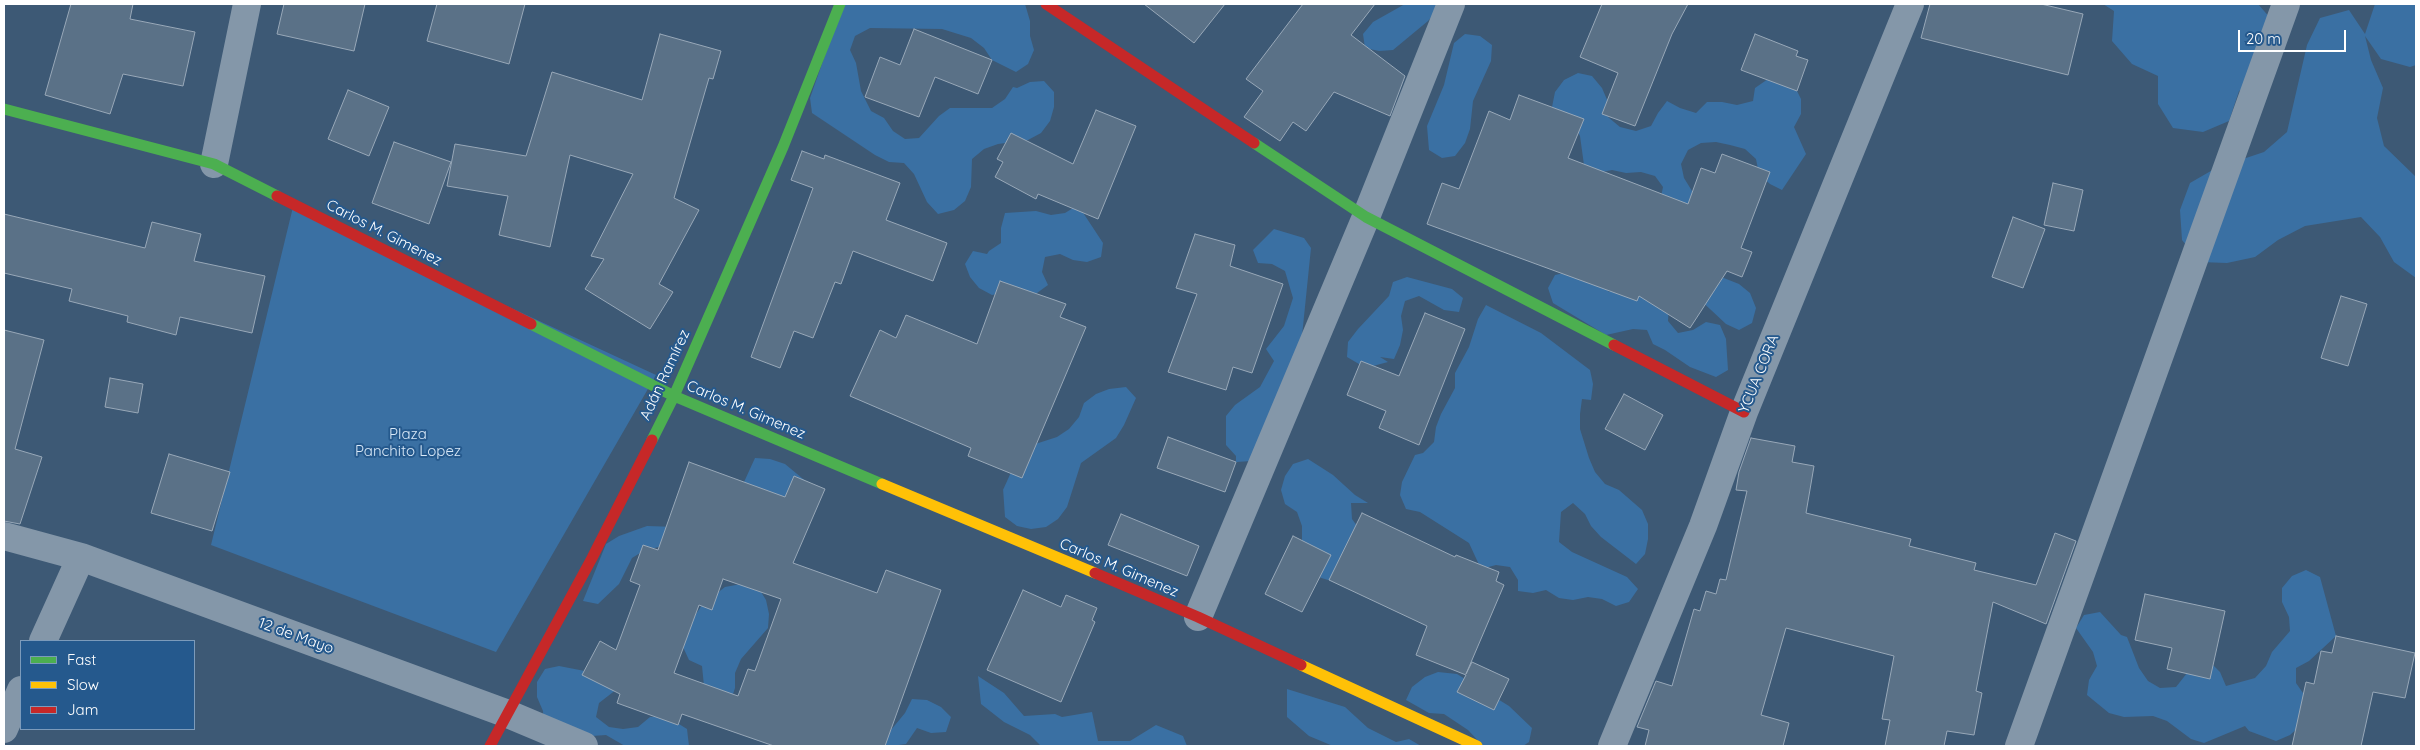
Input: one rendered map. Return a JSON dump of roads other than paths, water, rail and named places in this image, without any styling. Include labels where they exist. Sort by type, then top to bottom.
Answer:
[{"type":"street","points":[[214,164],[247,4]]},
{"type":"street","name":"Adán Ramírez","points":[[490,746],[592,558],[674,396],[783,147],[840,4]]},
{"type":"street","points":[[1046,4],[1366,217],[1744,412]]},
{"type":"street","points":[[1198,617],[1366,217],[1451,4]]},
{"type":"street","name":"YCUA CORA","points":[[1612,746],[1703,526],[1744,412],[1910,4]]},
{"type":"street","points":[[2019,746],[2286,4]]},
{"type":"street","name":"Carlos M. Gimenez","points":[[4,110],[214,164],[674,396],[1198,617],[1478,746]]},
{"type":"street","name":"12 de Mayo","points":[[4,536],[81,557],[508,714],[584,746]]},
{"type":"street","points":[[43,640],[81,557]]},
{"type":"street","points":[[4,729],[20,692]]},
{"type":"park label","name":"Plaza Panchito Lopez","points":[[408,442]]}]
